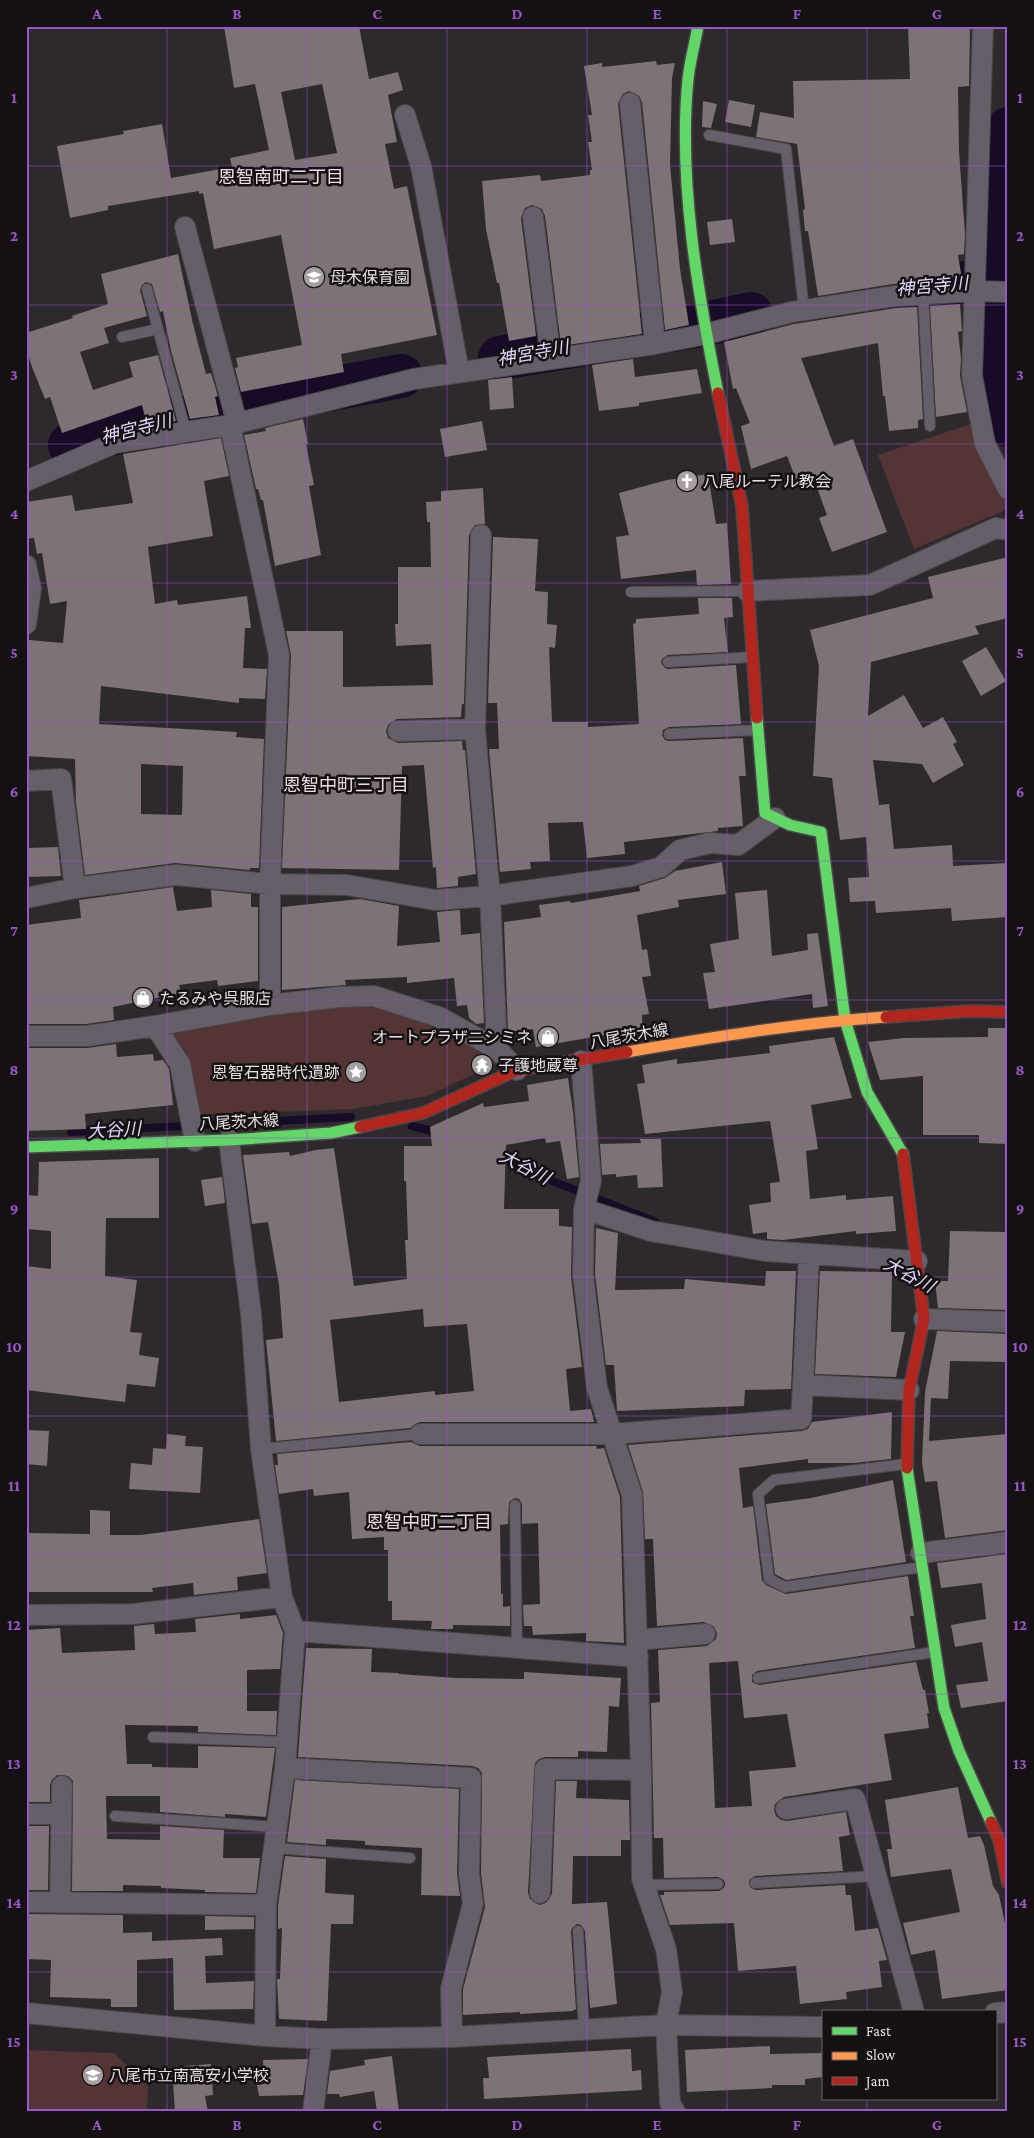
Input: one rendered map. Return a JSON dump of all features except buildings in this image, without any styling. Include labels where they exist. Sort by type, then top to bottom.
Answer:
[{"type":"street","points":[[698,26],[688,78],[686,164],[696,267],[706,334],[742,506],[764,813],[790,825],[821,832],[845,1020],[868,1092],[903,1154],[924,1319],[909,1390],[906,1464],[944,1708],[959,1751],[999,1840],[1008,1883]]},
{"type":"street","points":[[982,26],[978,292],[972,376],[985,444],[1008,489]]},
{"type":"street","points":[[630,103],[655,344]]},
{"type":"street","points":[[406,115],[421,166],[459,372]]},
{"type":"street","points":[[533,217],[551,359]]},
{"type":"street","points":[[185,227],[233,424],[279,655],[270,884],[270,1005]]},
{"type":"street","points":[[26,481],[115,443],[185,428],[233,424],[414,378],[655,344],[706,334],[804,310],[895,296],[1008,292]]},
{"type":"street","points":[[747,590],[870,586],[996,528],[1008,530]]},
{"type":"street","points":[[481,535],[475,729],[490,896],[497,1049]]},
{"type":"street","points":[[26,565],[31,589],[26,624]]},
{"type":"street","points":[[398,731],[475,729]]},
{"type":"street","points":[[26,781],[61,779],[75,888]]},
{"type":"street","points":[[26,898],[75,888],[176,875],[270,884],[347,886],[435,900],[490,896],[632,876],[661,867],[680,850],[710,843],[738,845],[775,818]]},
{"type":"street","points":[[26,1036],[87,1036],[270,1005],[339,997],[374,996],[439,1017],[497,1049],[517,1070]]},
{"type":"street","name":"八尾茨木線","points":[[26,1147],[229,1140],[331,1133],[423,1113],[517,1070],[581,1061],[721,1036],[845,1020],[970,1011],[1008,1012]]},
{"type":"street","points":[[155,1026],[180,1064],[195,1141]]},
{"type":"street","points":[[581,1061],[591,1181],[584,1209],[583,1274],[597,1388],[632,1495],[641,1770],[642,1879],[666,1949],[672,1992],[666,2025],[670,2103],[675,2112]]},
{"type":"street","points":[[229,1140],[251,1314],[262,1449],[282,1597],[295,1631],[285,1768],[266,1905],[265,2036]]},
{"type":"street","points":[[584,1209],[651,1231],[765,1251],[917,1262]]},
{"type":"street","points":[[420,1434],[612,1434],[801,1419],[809,1254]]},
{"type":"street","points":[[924,1319],[1008,1322]]},
{"type":"street","points":[[803,1385],[909,1390]]},
{"type":"street","points":[[922,1560],[1008,1542]]},
{"type":"street","points":[[26,1615],[133,1614],[282,1597]]},
{"type":"street","points":[[295,1631],[517,1648],[637,1648],[705,1634]]},
{"type":"street","points":[[285,1768],[472,1778],[469,1874],[473,1904],[451,1988],[452,2037]]},
{"type":"street","points":[[540,1893],[545,1769],[641,1770]]},
{"type":"street","points":[[60,1902],[62,1786]]},
{"type":"street","points":[[786,1809],[854,1799],[913,2010]]},
{"type":"street","points":[[26,1814],[62,1814]]},
{"type":"street","points":[[26,1902],[266,1905]]},
{"type":"street","points":[[26,2013],[265,2036],[322,2039],[452,2037],[666,2025],[822,2027]]},
{"type":"street","points":[[313,2112],[322,2039]]},
{"type":"lane","points":[[709,135],[786,149],[804,310]]},
{"type":"lane","points":[[148,289],[185,428]]},
{"type":"lane","points":[[923,294],[930,426]]},
{"type":"lane","points":[[122,337],[158,329]]},
{"type":"lane","points":[[631,592],[747,590]]},
{"type":"lane","points":[[668,662],[752,657]]},
{"type":"lane","points":[[669,734],[758,730]]},
{"type":"lane","points":[[262,1449],[420,1434]]},
{"type":"lane","points":[[906,1464],[774,1480],[758,1494],[769,1579],[784,1587],[922,1560]]},
{"type":"lane","points":[[515,1505],[517,1648]]},
{"type":"lane","points":[[758,1678],[936,1652]]},
{"type":"lane","points":[[154,1737],[287,1742]]},
{"type":"lane","points":[[115,1816],[277,1827]]},
{"type":"lane","points":[[274,1848],[410,1858]]},
{"type":"lane","points":[[755,1883],[876,1876]]},
{"type":"lane","points":[[644,1885],[718,1884]]},
{"type":"lane","points":[[578,1931],[584,2029]]},
{"type":"shaded area","points":[[971,424],[978,448],[1008,503],[1008,509],[914,549],[878,455]]},
{"type":"shaded area","points":[[330,1005],[379,1008],[451,1031],[501,1061],[428,1096],[353,1109],[194,1115],[187,1053],[170,1030]]},
{"type":"shaded area","name":"八尾市立南高安小学校","points":[[26,2050],[114,2053],[148,2086],[147,2112],[26,2112]]},
{"type":"waterway","name":"神宮寺川","points":[[1008,129],[996,352],[1008,425]]},
{"type":"waterway","name":"神宮寺川","points":[[926,287],[999,280]]},
{"type":"waterway","name":"神宮寺川","points":[[500,358],[696,326],[751,314]]},
{"type":"waterway","name":"神宮寺川","points":[[70,445],[148,424],[226,412],[320,391],[401,376]]},
{"type":"waterway","name":"大谷川","points":[[71,1132],[351,1117]]},
{"type":"waterway","name":"大谷川","points":[[412,1126],[440,1133]]},
{"type":"waterway","name":"大谷川","points":[[497,1153],[522,1169],[656,1222]]},
{"type":"waterway","name":"大谷川","points":[[889,1265],[913,1279]]},
{"type":"traffic: fast","points":[[698,26],[688,79],[686,118],[688,197],[703,317],[718,393]]},
{"type":"traffic: fast","points":[[757,718],[765,813],[790,825],[821,832],[845,1020],[867,1092],[903,1154]]},
{"type":"traffic: fast","points":[[26,1147],[229,1140],[331,1133],[360,1127]]},
{"type":"traffic: fast","points":[[907,1468],[944,1708],[959,1751],[991,1822]]},
{"type":"traffic: slow","points":[[627,1052],[756,1031],[886,1017]]},
{"type":"traffic: jam","points":[[718,393],[742,506],[757,718]]},
{"type":"traffic: jam","points":[[886,1017],[970,1011],[1008,1012]]},
{"type":"traffic: jam","points":[[360,1127],[423,1113],[517,1070],[627,1052]]},
{"type":"traffic: jam","points":[[903,1154],[924,1319],[909,1390],[907,1468]]},
{"type":"traffic: jam","points":[[991,1822],[999,1840],[1008,1883]]},
{"type":"place","name":"母木保育園","points":[[314,277]]},
{"type":"place","name":"八尾ルーテル教会","points":[[687,481]]},
{"type":"place","name":"たるみや呉服店","points":[[143,998]]},
{"type":"place","name":"オートプラザニシミネ","points":[[548,1037]]},
{"type":"place","name":"子護地蔵尊","points":[[482,1065]]},
{"type":"place","name":"恩智石器時代遺跡","points":[[356,1072]]},
{"type":"place","name":"八尾市立南高安小学校","points":[[93,2075]]},
{"type":"district","name":"恩智南町二丁目","points":[[281,177]]},
{"type":"district","name":"恩智中町三丁目","points":[[346,785]]},
{"type":"district","name":"恩智中町二丁目","points":[[429,1522]]}]
